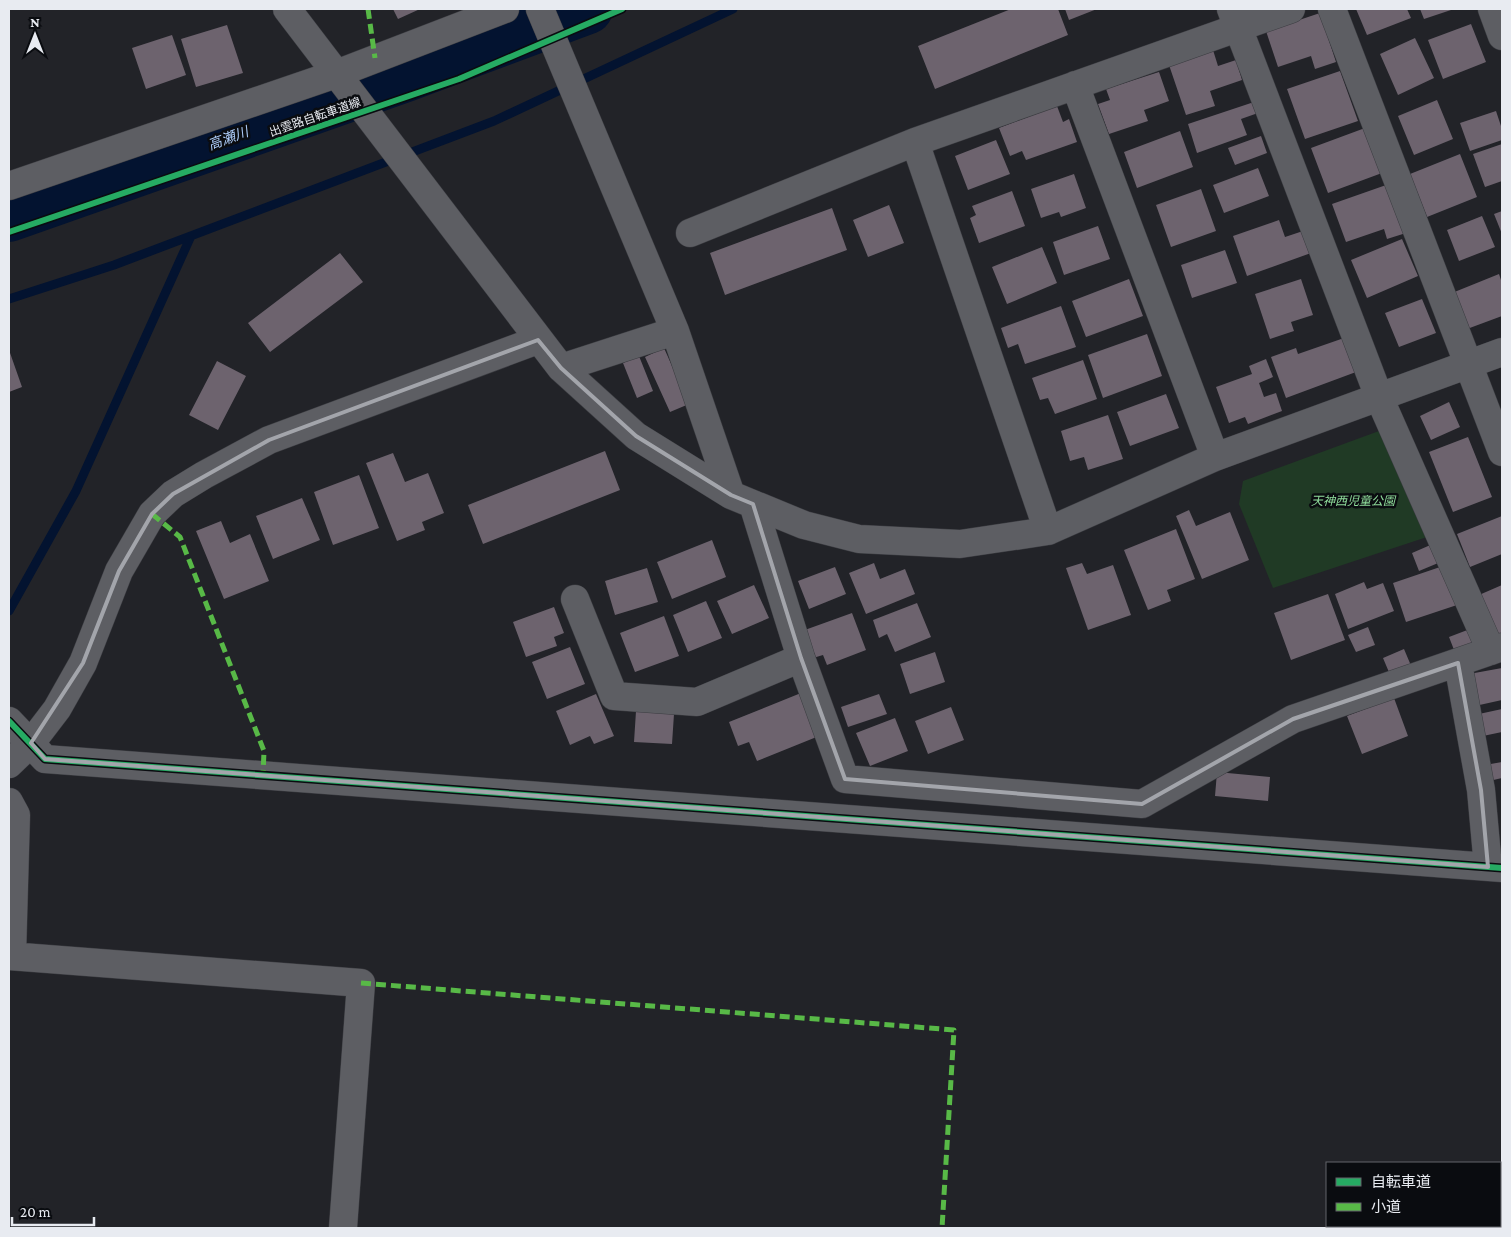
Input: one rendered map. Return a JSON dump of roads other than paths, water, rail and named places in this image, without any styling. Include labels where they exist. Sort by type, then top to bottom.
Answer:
[{"type":"street","points":[[287,9],[561,368],[636,436],[742,500],[804,525],[859,540],[960,544],[1048,531],[1214,457],[1502,352]]},
{"type":"street","points":[[9,186],[336,74],[505,9]]},
{"type":"street","points":[[540,9],[675,331],[742,500],[845,778],[1142,804],[1293,719],[1497,649],[1379,397],[1234,18]]},
{"type":"street","points":[[690,233],[914,142],[1075,85],[1234,18],[1291,9]]},
{"type":"street","points":[[1332,9],[1502,452]]},
{"type":"street","points":[[1492,9],[1502,36]]},
{"type":"street","points":[[1075,85],[1214,457]]},
{"type":"street","points":[[914,142],[1048,531]]},
{"type":"street","points":[[561,368],[675,331]]},
{"type":"street","points":[[9,764],[31,743],[57,708],[83,663],[119,571],[152,514],[173,494],[269,440],[538,340]]},
{"type":"street","points":[[575,599],[614,696],[697,702],[801,658]]},
{"type":"street","points":[[9,721],[45,759],[1495,868],[1458,663]]},
{"type":"street","points":[[9,802],[16,815],[10,956],[361,983],[343,1228]]},
{"type":"waterway","name":"高瀬川","points":[[9,217],[406,77],[588,9]]},
{"type":"waterway","points":[[9,299],[114,265],[494,121],[733,9]]},
{"type":"waterway","points":[[9,611],[76,491],[191,236]]},
{"type":"park label","name":"天神西児童公園","points":[[1353,501]]}]
